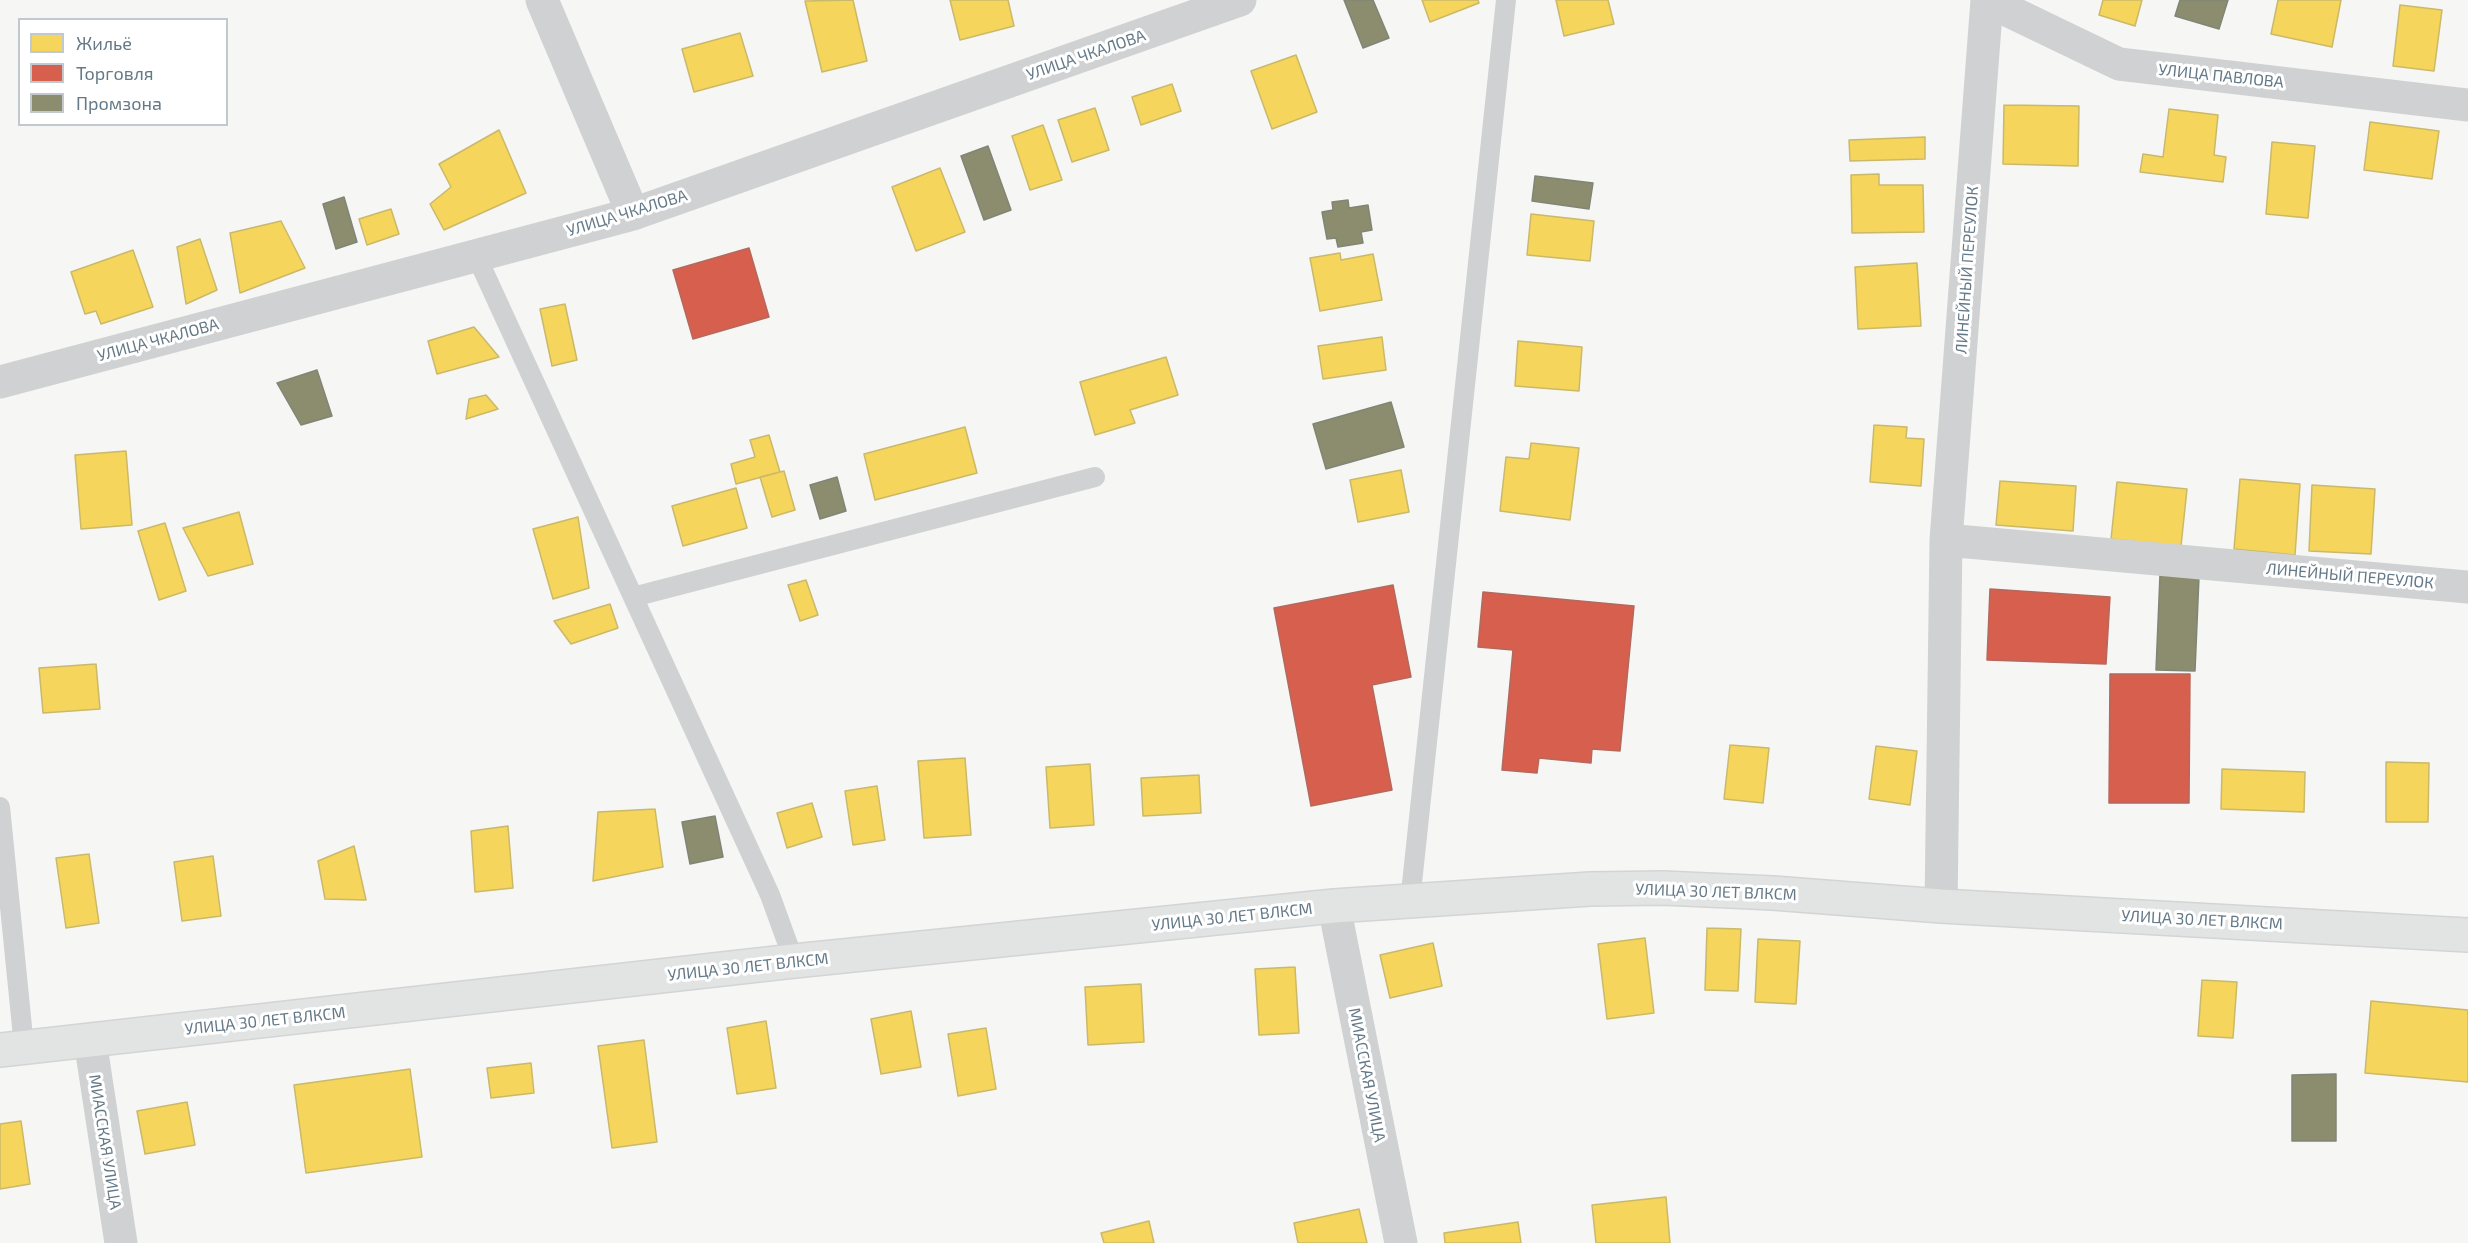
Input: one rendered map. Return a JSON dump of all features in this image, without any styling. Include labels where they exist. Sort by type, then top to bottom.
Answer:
[{"type":"main road","name":"УЛИЦА 30 ЛЕТ ВЛКСМ","points":[[12,1048],[794,961],[1334,906],[1590,889],[1663,888],[1773,893],[1941,906],[2468,935]]},
{"type":"street","points":[[542,0],[633,214]]},
{"type":"street","name":"УЛИЦА ЧКАЛОВА","points":[[0,382],[633,214],[1240,0]]},
{"type":"street","name":"УЛИЦА ПАВЛОВА","points":[[1987,1],[2119,64],[2468,105]]},
{"type":"street","name":"ЛИНЕЙНЫЙ ПЕРЕУЛОК","points":[[1941,906],[1946,540],[1987,1]]},
{"type":"street","name":"ЛИНЕЙНЫЙ ПЕРЕУЛОК","points":[[1946,540],[2468,587]]},
{"type":"street","name":"МИАССКАЯ УЛИЦА","points":[[1334,906],[1401,1243]]},
{"type":"street","name":"МИАССКАЯ УЛИЦА","points":[[90,1040],[121,1243]]},
{"type":"lane","points":[[1410,902],[1506,0]]},
{"type":"lane","points":[[476,255],[770,895],[794,961]]},
{"type":"lane","points":[[633,597],[1095,477]]},
{"type":"lane","points":[[0,807],[12,1048]]},
{"type":"building: Жильё","points":[[853,0],[867,61],[822,72],[805,1]]},
{"type":"building: Жильё","points":[[950,0],[1008,0],[1014,26],[960,40]]},
{"type":"building: Жильё","points":[[1422,0],[1478,0],[1479,3],[1430,22]]},
{"type":"building: Жильё","points":[[1556,0],[1608,0],[1614,24],[1564,36]]},
{"type":"building: Жильё","points":[[2103,0],[2142,0],[2135,26],[2099,15]]},
{"type":"building: Жильё","points":[[2278,0],[2341,0],[2332,47],[2271,34]]},
{"type":"building: Жильё","points":[[2400,5],[2442,10],[2434,71],[2393,66]]},
{"type":"building: Жильё","points":[[740,33],[753,76],[694,92],[682,49]]},
{"type":"building: Жильё","points":[[1296,55],[1317,112],[1272,129],[1251,71]]},
{"type":"building: Жильё","points":[[1172,84],[1181,111],[1141,125],[1132,97]]},
{"type":"building: Жильё","points":[[2004,105],[2079,106],[2078,166],[2003,164]]},
{"type":"building: Жильё","points":[[1095,108],[1109,150],[1072,162],[1058,120]]},
{"type":"building: Жильё","points":[[2169,109],[2218,115],[2214,155],[2226,157],[2223,182],[2140,172],[2143,154],[2163,157]]},
{"type":"building: Жильё","points":[[2370,122],[2439,131],[2432,179],[2364,170]]},
{"type":"building: Жильё","points":[[1043,125],[1062,180],[1030,190],[1012,136]]},
{"type":"building: Жильё","points":[[499,130],[526,193],[444,230],[430,204],[451,187],[439,164]]},
{"type":"building: Жильё","points":[[1925,137],[1925,159],[1850,161],[1849,140]]},
{"type":"building: Жильё","points":[[2272,142],[2315,146],[2308,218],[2266,214]]},
{"type":"building: Жильё","points":[[940,168],[965,232],[916,251],[892,187]]},
{"type":"building: Жильё","points":[[1879,174],[1879,185],[1923,185],[1924,232],[1852,233],[1851,175]]},
{"type":"building: Жильё","points":[[391,209],[399,234],[367,245],[359,219]]},
{"type":"building: Жильё","points":[[1531,214],[1594,221],[1590,261],[1527,255]]},
{"type":"building: Жильё","points":[[281,221],[305,268],[240,293],[230,233]]},
{"type":"building: Жильё","points":[[200,239],[217,290],[186,304],[177,247]]},
{"type":"building: Жильё","points":[[133,250],[153,307],[101,324],[96,311],[85,314],[71,272]]},
{"type":"building: Жильё","points":[[1340,253],[1341,260],[1373,254],[1382,300],[1320,311],[1310,258]]},
{"type":"building: Жильё","points":[[1917,263],[1921,326],[1858,329],[1855,267]]},
{"type":"building: Жильё","points":[[565,304],[577,360],[552,366],[540,309]]},
{"type":"building: Жильё","points":[[474,327],[499,357],[437,374],[428,341]]},
{"type":"building: Жильё","points":[[1382,337],[1386,370],[1323,379],[1318,346]]},
{"type":"building: Жильё","points":[[1518,341],[1582,347],[1579,391],[1515,386]]},
{"type":"building: Жильё","points":[[1166,357],[1178,395],[1130,410],[1135,423],[1095,435],[1080,382]]},
{"type":"building: Жильё","points":[[486,395],[498,409],[466,419],[469,399]]},
{"type":"building: Жильё","points":[[1874,425],[1907,427],[1906,438],[1924,439],[1921,486],[1870,482]]},
{"type":"building: Жильё","points":[[965,427],[977,473],[875,500],[864,454]]},
{"type":"building: Жильё","points":[[769,435],[780,472],[736,484],[731,464],[755,457],[750,440]]},
{"type":"building: Жильё","points":[[1531,443],[1579,448],[1570,520],[1500,511],[1506,457],[1529,459]]},
{"type":"building: Жильё","points":[[126,451],[132,525],[81,529],[75,455]]},
{"type":"building: Жильё","points":[[1401,470],[1409,512],[1358,522],[1350,480]]},
{"type":"building: Жильё","points":[[784,471],[795,510],[772,517],[760,477]]},
{"type":"building: Жильё","points":[[2240,479],[2300,484],[2295,555],[2234,549]]},
{"type":"building: Жильё","points":[[2000,481],[2076,486],[2073,531],[1996,525]]},
{"type":"building: Жильё","points":[[2117,482],[2187,489],[2181,546],[2111,539]]},
{"type":"building: Жильё","points":[[2312,485],[2375,489],[2371,554],[2309,551]]},
{"type":"building: Жильё","points":[[736,488],[747,528],[683,546],[672,506]]},
{"type":"building: Жильё","points":[[239,512],[253,564],[208,576],[183,528]]},
{"type":"building: Жильё","points":[[578,517],[589,588],[553,599],[533,529]]},
{"type":"building: Жильё","points":[[165,523],[186,591],[159,600],[138,531]]},
{"type":"building: Жильё","points":[[806,580],[818,615],[800,621],[788,585]]},
{"type":"building: Жильё","points":[[610,604],[618,628],[571,644],[554,621]]},
{"type":"building: Жильё","points":[[96,664],[100,709],[43,713],[39,668]]},
{"type":"building: Жильё","points":[[1730,745],[1769,748],[1763,803],[1724,799]]},
{"type":"building: Жильё","points":[[1876,746],[1917,751],[1910,805],[1869,799]]},
{"type":"building: Жильё","points":[[965,758],[971,835],[924,838],[918,761]]},
{"type":"building: Жильё","points":[[2386,762],[2429,763],[2428,822],[2386,822]]},
{"type":"building: Жильё","points":[[1090,764],[1094,825],[1050,828],[1046,767]]},
{"type":"building: Жильё","points":[[2222,769],[2305,772],[2304,812],[2221,809]]},
{"type":"building: Жильё","points":[[1199,775],[1201,813],[1143,816],[1141,778]]},
{"type":"building: Жильё","points":[[877,786],[885,840],[853,845],[845,791]]},
{"type":"building: Жильё","points":[[812,803],[822,837],[787,848],[777,813]]},
{"type":"building: Жильё","points":[[655,809],[663,867],[593,881],[598,812]]},
{"type":"building: Жильё","points":[[508,826],[513,888],[475,892],[471,831]]},
{"type":"building: Жильё","points":[[354,846],[366,900],[325,899],[318,861]]},
{"type":"building: Жильё","points":[[89,854],[99,923],[66,928],[56,858]]},
{"type":"building: Жильё","points":[[213,856],[221,916],[182,921],[174,862]]},
{"type":"building: Жильё","points":[[1707,928],[1741,929],[1738,991],[1705,990]]},
{"type":"building: Жильё","points":[[1645,938],[1654,1013],[1607,1019],[1598,944]]},
{"type":"building: Жильё","points":[[1758,939],[1800,941],[1796,1004],[1755,1002]]},
{"type":"building: Жильё","points":[[1433,943],[1442,986],[1390,998],[1380,955]]},
{"type":"building: Жильё","points":[[1295,967],[1299,1033],[1259,1035],[1255,969]]},
{"type":"building: Жильё","points":[[2202,980],[2237,982],[2233,1038],[2198,1036]]},
{"type":"building: Жильё","points":[[1141,984],[1144,1042],[1088,1045],[1085,987]]},
{"type":"building: Жильё","points":[[2371,1001],[2468,1010],[2468,1082],[2365,1073]]},
{"type":"building: Жильё","points":[[911,1011],[921,1067],[881,1074],[871,1019]]},
{"type":"building: Жильё","points":[[766,1021],[776,1088],[737,1094],[727,1028]]},
{"type":"building: Жильё","points":[[986,1028],[996,1089],[958,1096],[948,1034]]},
{"type":"building: Жильё","points":[[644,1040],[657,1142],[612,1148],[598,1046]]},
{"type":"building: Жильё","points":[[531,1063],[534,1093],[491,1098],[487,1068]]},
{"type":"building: Жильё","points":[[410,1069],[422,1157],[306,1173],[294,1085]]},
{"type":"building: Жильё","points":[[187,1102],[195,1145],[145,1154],[137,1111]]},
{"type":"building: Жильё","points":[[21,1121],[30,1184],[0,1189],[0,1124]]},
{"type":"building: Жильё","points":[[1666,1197],[1670,1243],[1596,1243],[1592,1205]]},
{"type":"building: Жильё","points":[[1359,1209],[1367,1243],[1298,1243],[1294,1223]]},
{"type":"building: Жильё","points":[[1149,1221],[1154,1243],[1104,1243],[1101,1233]]},
{"type":"building: Жильё","points":[[1518,1222],[1521,1243],[1445,1243],[1444,1233]]},
{"type":"building: Торговля","points":[[749,248],[769,317],[693,339],[673,270]]},
{"type":"building: Торговля","points":[[1393,585],[1411,677],[1372,685],[1392,790],[1311,806],[1274,608]]},
{"type":"building: Торговля","points":[[1990,589],[2110,597],[2106,664],[1987,660]]},
{"type":"building: Торговля","points":[[1483,592],[1634,606],[1620,751],[1592,749],[1591,763],[1539,758],[1537,773],[1502,770],[1513,650],[1478,647]]},
{"type":"building: Торговля","points":[[2110,674],[2190,674],[2189,803],[2109,803]]},
{"type":"building: Промзона","points":[[1344,0],[1373,0],[1389,38],[1363,48]]},
{"type":"building: Промзона","points":[[2180,0],[2228,0],[2219,29],[2175,16]]},
{"type":"building: Промзона","points":[[988,146],[1011,210],[984,220],[961,156]]},
{"type":"building: Промзона","points":[[1535,176],[1593,183],[1589,209],[1532,201]]},
{"type":"building: Промзона","points":[[344,197],[357,242],[336,249],[323,204]]},
{"type":"building: Промзона","points":[[1348,200],[1349,208],[1368,205],[1372,230],[1361,232],[1363,243],[1338,247],[1336,238],[1327,239],[1322,212],[1333,210],[1332,202]]},
{"type":"building: Промзона","points":[[317,370],[332,416],[301,425],[277,383]]},
{"type":"building: Промзона","points":[[1391,402],[1404,447],[1326,469],[1313,424]]},
{"type":"building: Промзона","points":[[837,477],[846,511],[820,519],[810,485]]},
{"type":"building: Промзона","points":[[2160,575],[2199,577],[2195,671],[2156,670]]},
{"type":"building: Промзона","points":[[715,816],[723,857],[690,864],[682,822]]},
{"type":"building: Промзона","points":[[2336,1074],[2336,1141],[2292,1141],[2292,1075]]}]
